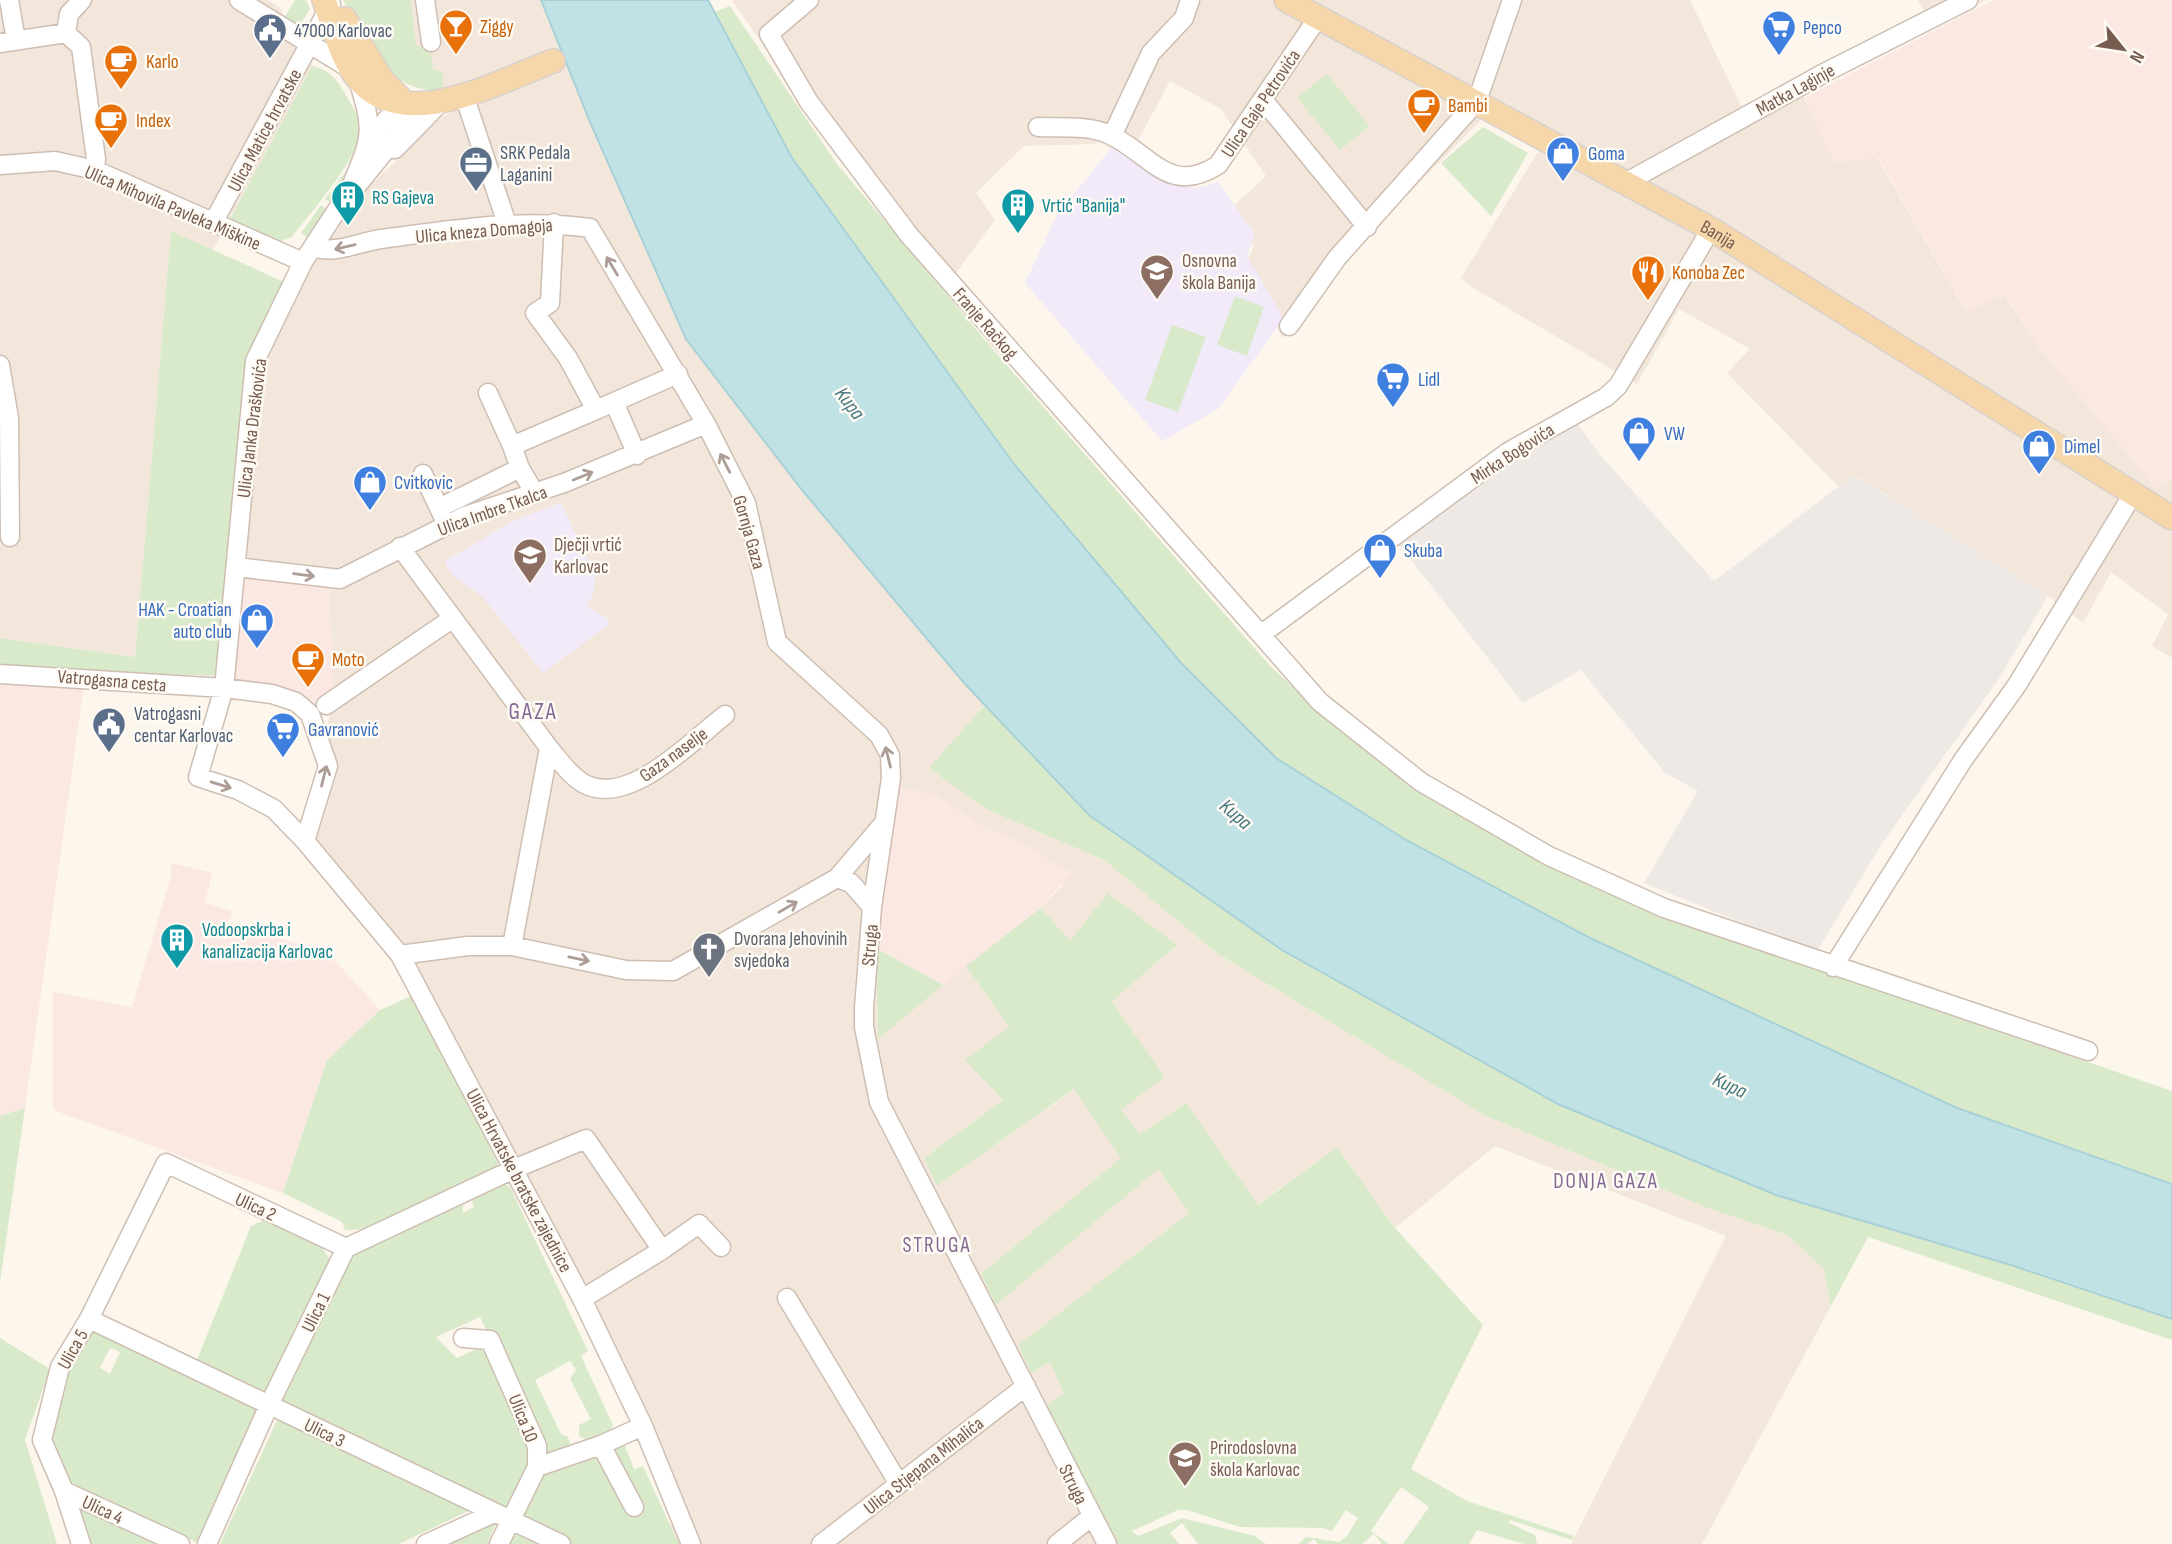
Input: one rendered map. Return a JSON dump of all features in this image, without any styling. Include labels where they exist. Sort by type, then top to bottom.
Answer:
[{"type":"main road","name":"Banija","points":[[1286,0],[1711,229],[2172,518]]},
{"type":"main road","points":[[330,3],[355,74],[378,94],[401,98],[422,106],[464,95],[553,61]]},
{"type":"main road","points":[[330,3],[360,47],[401,98]]},
{"type":"street","points":[[9,0],[8,42],[66,33]]},
{"type":"street","points":[[82,0],[63,7],[66,33],[81,47],[96,159],[95,170]]},
{"type":"street","points":[[239,0],[355,74],[370,125],[373,154]]},
{"type":"street","points":[[425,0],[431,42]]},
{"type":"street","name":"Franje Račkog","points":[[810,0],[769,34],[808,102],[909,235],[1263,633]]},
{"type":"street","points":[[1112,136],[1151,52],[1184,18],[1190,0]]},
{"type":"street","points":[[1289,326],[1337,258],[1477,101],[1512,0]]},
{"type":"street","name":"Matka Laginje","points":[[1625,183],[1930,7],[1968,0]]},
{"type":"street","name":"Ulica Matice hrvatske","points":[[213,223],[311,44],[330,3]]},
{"type":"street","name":"Ulica Gaje Petrovića","points":[[1038,127],[1095,130],[1112,136],[1169,174],[1185,179],[1202,176],[1218,166],[1264,101],[1318,16]]},
{"type":"street","points":[[464,95],[507,224]]},
{"type":"street","points":[[373,154],[386,120],[401,98]]},
{"type":"street","points":[[373,154],[408,138],[442,101]]},
{"type":"street","points":[[1264,101],[1367,227]]},
{"type":"street","name":"Ulica Janka Draškovića","points":[[305,841],[274,809],[238,790],[198,777],[224,688],[255,361],[308,255],[373,154]]},
{"type":"street","name":"Ulica Mihovila Pavleka Miškine","points":[[0,165],[55,161],[95,170],[213,223],[308,255]]},
{"type":"street","points":[[554,223],[550,303],[536,313],[568,358],[596,410]]},
{"type":"street","name":"Ulica kneza Domagoja","points":[[308,255],[377,240],[507,224],[554,223],[590,228]]},
{"type":"street","name":"Gornja Gaza","points":[[590,228],[678,374],[746,503],[777,642],[879,735],[890,755],[891,778],[883,824]]},
{"type":"street","name":"Mirka Bogovića","points":[[1263,633],[1508,452],[1606,397],[1618,386],[1711,229]]},
{"type":"street","points":[[0,365],[10,537]]},
{"type":"street","points":[[512,446],[678,374]]},
{"type":"street","points":[[488,393],[520,468],[535,494]]},
{"type":"street","points":[[614,402],[637,455]]},
{"type":"street","name":"Ulica Imbre Tkalca","points":[[236,566],[340,579],[400,547],[443,516],[535,494],[637,455],[706,424]]},
{"type":"street","points":[[423,474],[443,516],[520,468]]},
{"type":"street","points":[[1833,967],[1963,760],[2017,685],[2133,494]]},
{"type":"street","name":"Gaza naselje","points":[[400,547],[550,748],[571,774],[589,787],[615,788],[643,780],[725,715]]},
{"type":"street","points":[[326,705],[453,618]]},
{"type":"street","points":[[1263,633],[1320,702],[1421,782],[1549,856],[1653,903],[1833,967],[2088,1051]]},
{"type":"street","name":"Vatrogasna cesta","points":[[0,674],[224,688],[272,694],[296,702],[310,714],[328,766],[305,841]]},
{"type":"street","points":[[512,946],[550,748]]},
{"type":"street","points":[[400,955],[468,946],[512,946],[626,970],[673,971],[837,878],[883,824]]},
{"type":"street","name":"Struga","points":[[883,824],[872,907],[864,1027],[879,1102],[1107,1544]]},
{"type":"street","name":"Ulica Hrvatske bratske zajednice","points":[[305,841],[400,955],[582,1299],[643,1426],[691,1544]]},
{"type":"street","points":[[837,878],[850,883],[872,907]]},
{"type":"street","points":[[346,1248],[514,1169],[586,1139],[662,1250]]},
{"type":"street","name":"Ulica 2","points":[[166,1163],[346,1248]]},
{"type":"street","name":"Ulica 5","points":[[81,1544],[64,1491],[43,1440],[60,1367],[89,1320],[166,1163]]},
{"type":"street","points":[[582,1299],[699,1224],[721,1247]]},
{"type":"street","name":"Ulica 1","points":[[207,1544],[269,1405],[346,1248]]},
{"type":"street","points":[[787,1298],[899,1484]]},
{"type":"street","name":"Ulica 3","points":[[89,1320],[561,1544]]},
{"type":"street","name":"Ulica 10","points":[[463,1338],[490,1340],[537,1446],[537,1467],[502,1517],[499,1544]]},
{"type":"street","name":"Ulica Stjepana Mihalića","points":[[821,1544],[1026,1386]]},
{"type":"street","points":[[537,1467],[601,1445],[643,1426]]},
{"type":"street","points":[[601,1445],[634,1507]]},
{"type":"street","name":"Ulica 4","points":[[64,1491],[180,1544]]},
{"type":"street","points":[[426,1544],[502,1517]]},
{"type":"street","points":[[1057,1544],[1091,1517]]},
{"type":"shaded area","points":[[0,0],[268,0],[281,8],[284,18],[294,23],[312,66],[213,250],[171,232],[135,657],[0,638]]},
{"type":"shaded area","points":[[411,0],[541,0],[590,122],[686,339],[985,705],[930,768],[986,809],[1104,860],[1218,954],[1486,1116],[1705,1207],[1787,1235],[1824,1269],[1831,1306],[1702,1544],[1571,1544],[1726,1236],[1495,1146],[1395,1228],[1337,1147],[1257,1205],[1186,1103],[1140,1134],[1121,1110],[1112,1001],[1177,945],[1070,942],[1041,908],[1063,885],[1012,837],[983,827],[933,794],[876,948],[878,1038],[966,966],[1010,1027],[1003,1100],[924,1158],[938,1185],[1075,1089],[1121,1158],[981,1274],[997,1304],[1158,1169],[1189,1213],[1018,1345],[1031,1373],[1050,1362],[1065,1394],[1046,1406],[1103,1524],[1118,1544],[634,1544],[673,1524],[629,1418],[514,1184],[399,961],[309,849],[316,782],[333,698],[228,574],[249,351],[308,238],[356,166],[375,181],[437,121],[451,112],[432,71],[416,47]]},
{"type":"shaded area","points":[[732,0],[1690,0],[1741,106],[1793,81],[1835,163],[1877,157],[1965,310],[2005,295],[2039,348],[2156,488],[2172,479],[2172,658],[2152,646],[2168,614],[2111,572],[2083,623],[2048,596],[1855,475],[1839,487],[1727,373],[1750,349],[1679,309],[1637,384],[1473,288],[1461,278],[1539,150],[1483,118],[1344,259],[1283,338],[1245,268],[1254,246],[1223,216],[1266,176],[1221,109],[1170,81],[1127,161],[1101,140],[1095,144],[1024,146],[976,193],[995,220],[947,285],[805,106]]},
{"type":"shaded area","points":[[1918,0],[1987,0],[1932,25]]},
{"type":"shaded area","points":[[1993,0],[2172,0],[2172,479],[2156,488],[2039,348],[2006,295],[1966,311],[1878,157],[1835,163],[1804,98]]},
{"type":"shaded area","name":"Osnovna škola Banija","points":[[1114,145],[1160,175],[1194,189],[1218,182],[1255,234],[1247,256],[1284,318],[1218,409],[1162,441],[1025,283],[1058,213]]},
{"type":"shaded area","points":[[1577,423],[1602,457],[1714,581],[1854,475],[2048,596],[1998,680],[1881,845],[1816,953],[1644,883],[1698,791],[1665,773],[1581,670],[1523,703],[1397,542],[1512,461]]},
{"type":"shaded area","name":"Dječji vrtić Karlovac","points":[[561,503],[595,576],[594,592],[587,606],[607,618],[609,625],[543,673],[482,596],[454,577],[444,562],[514,520]]},
{"type":"shaded area","points":[[240,576],[330,582],[333,698],[316,706],[233,679]]},
{"type":"shaded area","points":[[0,677],[84,685],[25,1108],[0,1116]]},
{"type":"shaded area","points":[[900,787],[933,794],[983,827],[1012,837],[1071,872],[1041,908],[943,985],[876,948]]},
{"type":"shaded area","points":[[171,863],[212,873],[205,903],[232,911],[228,924],[327,952],[380,1010],[327,1060],[283,1193],[53,1110],[53,992],[132,1007],[171,876]]},
{"type":"green space","points":[[295,0],[306,0],[310,9],[302,22],[294,23],[284,18]]},
{"type":"green space","points":[[343,0],[411,0],[416,46],[430,46],[433,70],[443,71],[443,92],[405,83],[379,63]]},
{"type":"green space","points":[[730,6],[837,164],[991,347],[1271,667],[1314,706],[1418,787],[1662,911],[1818,969],[2172,1091],[2172,1183],[1957,1108],[1590,938],[1406,840],[1276,758],[1182,664],[1014,464],[792,157],[714,12]]},
{"type":"green space","points":[[312,66],[329,73],[340,86],[359,119],[360,138],[345,167],[322,199],[292,237],[281,241],[230,219]]},
{"type":"green space","points":[[1327,74],[1370,126],[1340,150],[1297,98]]},
{"type":"green space","points":[[1483,127],[1528,153],[1491,216],[1441,163]]},
{"type":"green space","points":[[351,164],[356,166],[332,203],[325,199]]},
{"type":"green space","points":[[321,205],[328,210],[308,238],[301,233]]},
{"type":"green space","points":[[171,231],[284,282],[249,351],[218,676],[0,668],[0,638],[135,657]]},
{"type":"green space","points":[[1235,296],[1264,307],[1247,356],[1217,345]]},
{"type":"green space","points":[[1172,325],[1206,337],[1178,412],[1145,400]]},
{"type":"green space","points":[[985,705],[1089,815],[1282,950],[1558,1104],[1776,1195],[2011,1265],[2172,1319],[2172,1340],[1868,1237],[1831,1306],[1824,1269],[1787,1235],[1705,1207],[1486,1116],[1218,954],[1104,860],[986,809],[929,768]]},
{"type":"green space","points":[[1108,893],[1177,945],[1112,1001],[1164,1077],[1121,1110],[1140,1134],[1186,1103],[1258,1205],[1337,1147],[1395,1228],[1483,1325],[1411,1469],[1467,1501],[1574,1536],[1572,1540],[1510,1520],[1509,1523],[1535,1535],[1537,1544],[1524,1544],[1477,1530],[1469,1544],[1403,1544],[1429,1507],[1401,1487],[1371,1531],[1389,1544],[1382,1544],[1374,1534],[1362,1544],[1318,1544],[1314,1539],[1307,1544],[1298,1544],[1306,1537],[1339,1542],[1347,1536],[1358,1518],[1346,1510],[1332,1531],[1323,1528],[1240,1527],[1187,1510],[1178,1510],[1132,1531],[1138,1536],[1182,1518],[1255,1536],[1266,1544],[1198,1544],[1182,1523],[1170,1533],[1179,1544],[1118,1544],[1103,1524],[1045,1406],[1064,1394],[1050,1362],[1031,1373],[1018,1345],[1189,1213],[1158,1169],[996,1305],[981,1274],[1121,1158],[1074,1089],[937,1186],[924,1158],[1003,1100],[965,1060],[1009,1027],[966,966],[1041,908],[1070,941]]},
{"type":"green space","points":[[876,948],[943,985],[878,1039]]},
{"type":"green space","points":[[413,995],[418,998],[498,1164],[495,1170],[400,1217],[380,1225],[345,1230],[342,1222],[283,1193],[327,1060],[380,1010]]},
{"type":"green space","points":[[25,1108],[0,1282],[0,1116]]},
{"type":"green space","points":[[503,1183],[510,1187],[588,1351],[581,1356],[613,1425],[609,1434],[590,1442],[579,1436],[579,1425],[591,1419],[570,1379],[576,1370],[570,1361],[535,1380],[561,1434],[568,1437],[572,1449],[546,1460],[532,1423],[480,1317],[436,1337],[457,1358],[485,1345],[536,1459],[509,1513],[281,1407],[277,1395],[351,1256],[363,1245],[463,1202],[463,1213],[474,1207],[471,1197]]},
{"type":"green space","points":[[266,1219],[317,1241],[331,1261],[269,1396],[195,1365],[251,1226]]},
{"type":"green space","points":[[88,1327],[263,1407],[198,1543],[63,1479],[47,1439],[57,1391]],"holes":[[[110,1348],[120,1352],[110,1374],[100,1368]]]},
{"type":"green space","points":[[0,1338],[50,1369],[25,1440],[57,1544],[0,1544]]},
{"type":"green space","points":[[280,1414],[475,1508],[399,1544],[220,1544]]},
{"type":"green space","points":[[623,1441],[634,1469],[643,1466],[679,1544],[572,1544],[521,1521],[518,1514],[539,1473]]},
{"type":"green space","points":[[72,1503],[172,1544],[85,1544]]},
{"type":"green space","points":[[496,1522],[487,1544],[450,1544]]},
{"type":"green space","points":[[515,1531],[541,1544],[510,1544]]},
{"type":"water","name":"Kupa","points":[[541,0],[708,0],[792,158],[1014,464],[1182,664],[1276,758],[1406,840],[1590,938],[1957,1108],[2172,1184],[2172,1319],[2011,1265],[1776,1195],[1558,1104],[1282,950],[1089,815],[965,684],[802,490],[686,339],[590,122]]},
{"type":"place","name":"Ziggy","points":[[456,56]]},
{"type":"place","name":"Pepco","points":[[1779,57]]},
{"type":"place","name":"47000 Karlovac","points":[[270,60]]},
{"type":"place","name":"Karlo","points":[[121,91]]},
{"type":"place","name":"Bambi","points":[[1424,135]]},
{"type":"place","name":"Index","points":[[111,150]]},
{"type":"place","name":"Goma","points":[[1563,183]]},
{"type":"place","name":"SRK Pedala Laganini","points":[[476,193]]},
{"type":"place","name":"RS Gajeva","points":[[348,227]]},
{"type":"place","name":"Vrtić \"Banija\"","points":[[1018,235]]},
{"type":"place","name":"Osnovna škola Banija","points":[[1157,301]]},
{"type":"place","name":"Konoba Zec","points":[[1648,302]]},
{"type":"place","name":"Lidl","points":[[1393,409]]},
{"type":"place","name":"VW","points":[[1639,463]]},
{"type":"place","name":"Dimel","points":[[2039,476]]},
{"type":"place","name":"Cvitkovic","points":[[370,512]]},
{"type":"place","name":"Skuba","points":[[1380,580]]},
{"type":"place","name":"Dječji vrtić Karlovac","points":[[530,585]]},
{"type":"place","name":"HAK - Croatian auto club","points":[[257,650]]},
{"type":"place","name":"Moto","points":[[308,689]]},
{"type":"place","name":"Vatrogasni centar Karlovac","points":[[109,754]]},
{"type":"place","name":"Gavranović","points":[[283,759]]},
{"type":"place","name":"Vodoopskrba i kanalizacija Karlovac","points":[[177,970]]},
{"type":"place","name":"Dvorana Jehovinih svjedoka","points":[[709,979]]},
{"type":"place","name":"Prirodoslovna škola Karlovac","points":[[1185,1488]]},
{"type":"district","name":"GAZA","points":[[533,711]]},
{"type":"district","name":"DONJA GAZA","points":[[1606,1181]]},
{"type":"district","name":"STRUGA","points":[[937,1245]]}]
